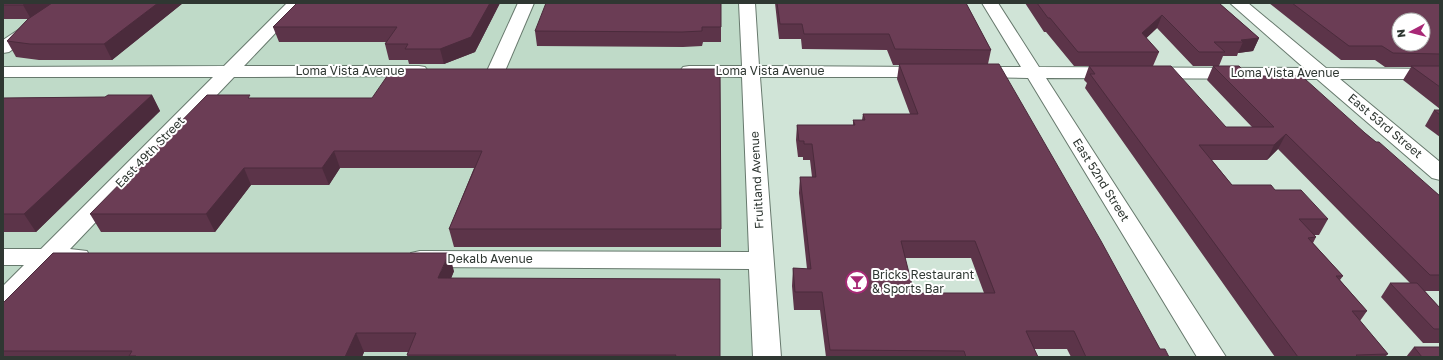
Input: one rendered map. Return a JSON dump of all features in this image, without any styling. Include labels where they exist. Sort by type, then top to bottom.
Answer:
[{"type":"street","points":[[3,48],[70,3]]},
{"type":"street","name":"East 49th Street","points":[[3,302],[296,3]]},
{"type":"street","points":[[496,71],[526,3]]},
{"type":"street","name":"Fruitland Avenue","points":[[747,3],[767,357]]},
{"type":"street","name":"East 52nd Street","points":[[990,3],[1212,357]]},
{"type":"street","name":"East 53rd Street","points":[[1238,3],[1440,173]]},
{"type":"street","name":"Loma Vista Avenue","points":[[3,72],[433,71]]},
{"type":"street","name":"Loma Vista Avenue","points":[[671,71],[1440,74]]},
{"type":"street","points":[[3,256],[102,257]]},
{"type":"street","name":"Dekalb Avenue","points":[[402,259],[761,261]]},
{"type":"shaded area","points":[[3,3],[747,3],[772,357],[3,357]]},
{"type":"building","points":[[3,3],[26,3],[23,5],[3,5]]},
{"type":"building","points":[[52,3],[158,3],[104,44],[30,44],[7,41],[28,19]]},
{"type":"building","points":[[297,3],[490,3],[471,37],[440,49],[405,49],[408,44],[385,44],[397,27],[273,27]]},
{"type":"building","points":[[546,3],[721,3],[721,27],[702,27],[702,31],[682,32],[535,31]]},
{"type":"building","points":[[777,3],[966,3],[991,50],[895,49],[889,34],[804,34],[802,24],[780,24]]},
{"type":"building","points":[[1037,3],[1219,3],[1259,38],[1241,40],[1243,42],[1214,42],[1225,52],[1199,52],[1162,15],[1142,33],[1159,52],[1078,52]]},
{"type":"building","points":[[1292,3],[1440,3],[1440,54],[1391,52],[1431,52],[1431,12],[1391,12],[1391,52],[1382,46],[1349,46]]},
{"type":"building","points":[[899,64],[999,64],[1101,241],[1160,349],[1165,349],[1169,357],[1086,357],[1074,331],[1026,331],[1038,357],[966,357],[964,351],[830,350],[822,292],[795,292],[793,268],[811,269],[800,177],[816,177],[812,144],[804,144],[804,141],[799,141],[797,125],[855,125],[853,120],[865,120],[863,114],[918,114]],"holes":[[[901,241],[975,241],[995,293],[914,293]]]},
{"type":"building","points":[[1089,66],[1171,66],[1226,127],[1274,127],[1213,66],[1239,66],[1249,76],[1300,76],[1365,133],[1376,142],[1379,142],[1440,196],[1440,275],[1430,275],[1286,134],[1274,145],[1199,145],[1232,185],[1271,185],[1275,190],[1301,190],[1328,219],[1299,219],[1316,237],[1308,238],[1343,276],[1336,276],[1367,311],[1352,311],[1388,354],[1356,355],[1358,357],[1298,357],[1090,74],[1095,74]]},
{"type":"building","points":[[1411,66],[1440,66],[1440,87]]},
{"type":"building","points":[[392,69],[720,69],[721,229],[449,229],[482,151],[334,151],[322,168],[244,168],[206,214],[90,214],[207,95],[250,95],[248,98],[372,98]]},
{"type":"building","points":[[108,95],[152,95],[24,214],[3,214],[3,98],[105,97]]},
{"type":"building","points":[[1434,110],[1440,110],[1440,115]]},
{"type":"building","points":[[53,253],[449,253],[438,278],[720,279],[720,357],[675,357],[676,355],[407,355],[416,333],[356,333],[345,357],[136,357],[129,356],[132,351],[3,351],[3,303]]},
{"type":"building","points":[[1390,283],[1417,283],[1440,308],[1440,329],[1434,329]]},
{"type":"building","points":[[1414,347],[1440,347],[1440,357],[1422,357]]},
{"type":"place","name":"Bricks Restaurant & Sports Bar","points":[[857,282]]}]
